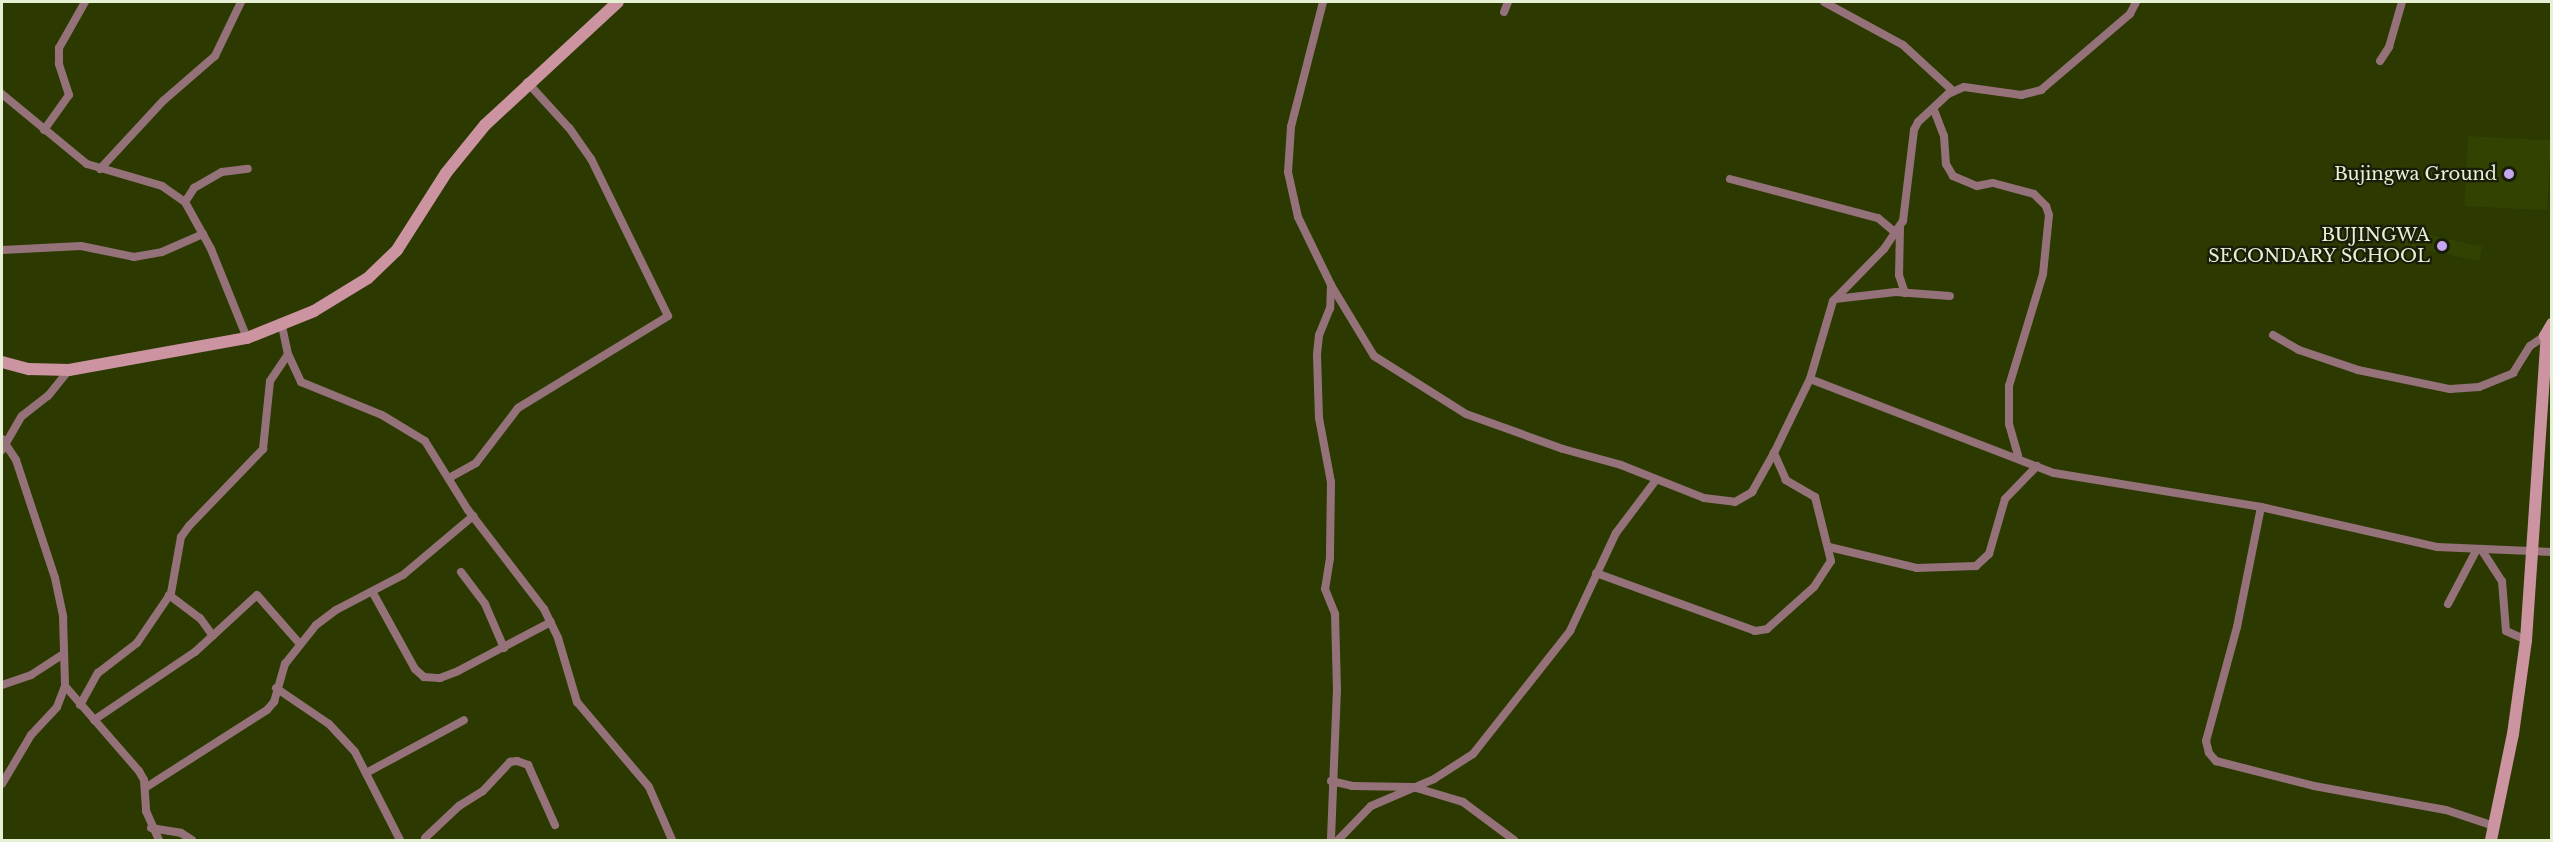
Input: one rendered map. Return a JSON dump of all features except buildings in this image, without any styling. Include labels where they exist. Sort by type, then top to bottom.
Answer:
[{"type":"main road","points":[[2,362],[29,369],[69,370],[247,338],[282,326],[349,291],[397,250],[467,145],[527,82],[618,2]]},
{"type":"main road","points":[[2491,840],[2513,734],[2526,640],[2546,397],[2548,344],[2552,324]]},
{"type":"main road","points":[[2546,397],[2552,384]]},
{"type":"street","points":[[44,130],[69,95],[59,64],[58,48],[85,2]]},
{"type":"street","points":[[100,169],[163,101],[215,56],[240,2]]},
{"type":"street","points":[[1323,2],[1291,127],[1288,172],[1298,217],[1331,285],[1374,356],[1466,414],[1704,498],[1735,502],[1752,492],[1774,453],[1810,379],[1835,299],[1899,231]]},
{"type":"street","points":[[1504,12],[1508,2]]},
{"type":"street","points":[[1824,2],[1903,45],[1953,91]]},
{"type":"street","points":[[1905,293],[1899,275],[1899,231],[1907,208],[1914,130],[1953,91],[1974,88],[2021,95],[2041,90],[2130,14],[2136,2]]},
{"type":"street","points":[[2380,61],[2389,47],[2402,2]]},
{"type":"street","points":[[449,478],[476,463],[518,408],[668,316],[591,159],[569,128],[527,82]]},
{"type":"street","points":[[2,94],[87,164],[162,186],[185,202],[203,234],[247,338]]},
{"type":"street","points":[[1934,110],[1942,126],[1946,164],[1953,176],[1977,186],[1993,183],[2034,194],[2046,206],[2049,215],[2043,274],[2010,380],[2009,424],[2018,456]]},
{"type":"street","points":[[185,202],[194,188],[222,172],[248,169]]},
{"type":"street","points":[[1730,179],[1878,218],[1899,231]]},
{"type":"street","points":[[2,250],[81,246],[134,257],[162,252],[203,234]]},
{"type":"street","points":[[1330,840],[1331,781],[1338,703],[1336,629],[1325,589],[1330,558],[1331,482],[1319,418],[1317,364],[1319,335],[1330,308],[1331,285]]},
{"type":"street","points":[[1835,299],[1870,293],[1950,296]]},
{"type":"street","points":[[282,326],[295,373],[311,388],[417,434],[473,516],[551,622],[577,702],[649,787],[672,840]]},
{"type":"street","points":[[2272,335],[2299,350],[2358,370],[2450,389],[2479,387],[2513,373],[2530,346],[2548,344]]},
{"type":"street","points":[[80,705],[98,673],[137,643],[169,595],[182,537],[203,509],[263,449],[270,381],[288,354]]},
{"type":"street","points":[[2,784],[32,735],[57,707],[65,686],[63,617],[55,578],[16,460],[4,445],[22,416],[48,396],[69,370]]},
{"type":"street","points":[[1810,379],[1953,436],[2018,456],[2054,472],[2260,507],[2437,547],[2532,553],[2552,552]]},
{"type":"street","points":[[1596,573],[1760,631],[1814,587],[1831,561],[1829,547],[1818,523],[1815,497],[1786,480],[1774,453]]},
{"type":"street","points":[[1829,547],[1917,568],[1976,566],[1989,554],[2005,499],[2037,466]]},
{"type":"street","points":[[1338,840],[1371,806],[1434,779],[1473,754],[1570,631],[1620,527],[1656,480]]},
{"type":"street","points":[[2260,507],[2237,627],[2206,741],[2209,753],[2216,761],[2314,786],[2446,810],[2494,826]]},
{"type":"street","points":[[145,788],[267,710],[285,664],[299,643],[336,610],[403,575],[473,516]]},
{"type":"street","points":[[2448,604],[2479,549]]},
{"type":"street","points":[[2479,549],[2502,582],[2506,631],[2526,640]]},
{"type":"street","points":[[461,572],[485,604],[504,648]]},
{"type":"street","points":[[373,592],[416,669],[424,676],[440,678],[504,648],[551,622]]},
{"type":"street","points":[[169,595],[200,618],[213,636]]},
{"type":"street","points":[[94,720],[213,636],[257,595],[299,643]]},
{"type":"street","points":[[2,684],[31,675],[63,654]]},
{"type":"street","points":[[65,686],[139,771],[145,788],[146,811],[151,828],[159,840]]},
{"type":"street","points":[[276,688],[339,732],[368,772],[400,840]]},
{"type":"street","points":[[368,772],[464,720]]},
{"type":"street","points":[[414,840],[426,839],[459,806],[483,791],[510,762],[517,760],[528,765],[555,825]]},
{"type":"street","points":[[1331,781],[1352,786],[1413,787],[1463,802],[1514,840]]},
{"type":"street","points":[[151,828],[181,833],[192,840]]},
{"type":"shaded area","name":"Bujingwa Ground","points":[[2468,136],[2551,140],[2547,210],[2464,206]]},
{"type":"shaded area","name":"BUJINGWA SECONDARY SCHOOL","points":[[2405,230],[2482,246],[2479,261],[2402,245]]},
{"type":"place","name":"Bujingwa Ground","points":[[2509,174]]},
{"type":"place","name":"BUJINGWA SECONDARY SCHOOL","points":[[2442,246]]}]
